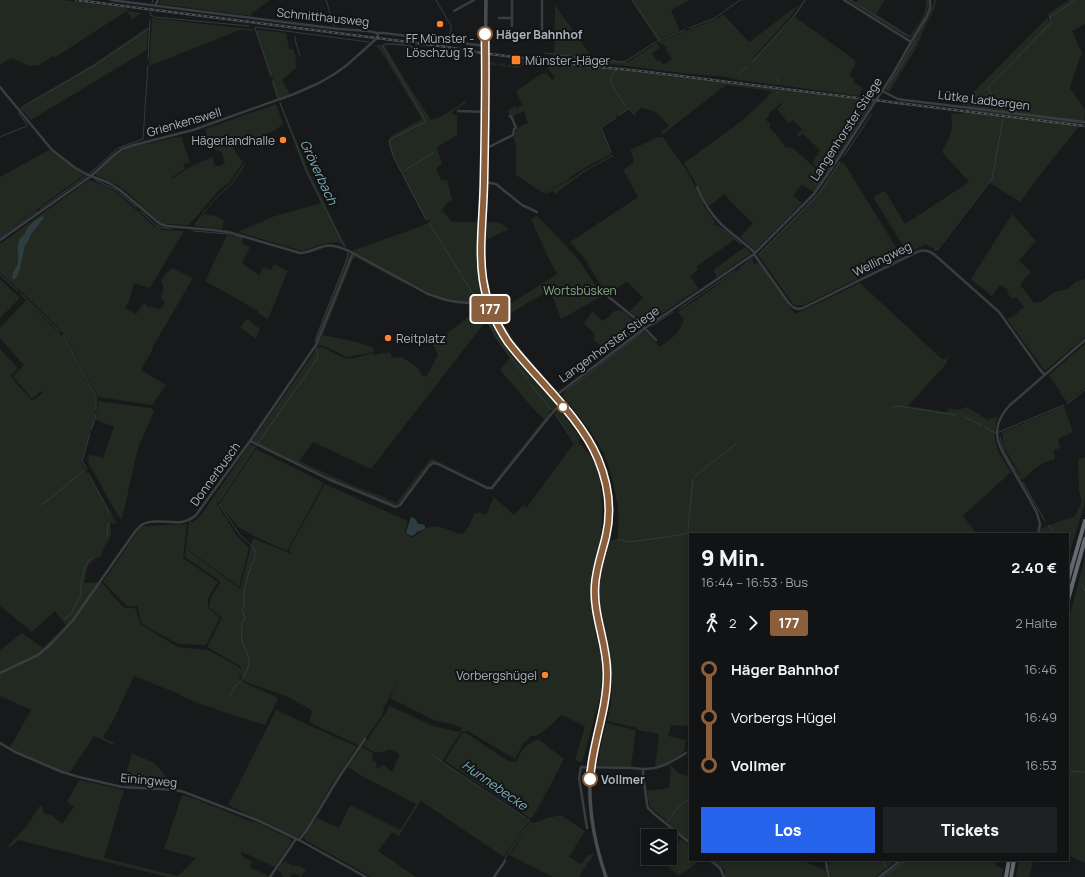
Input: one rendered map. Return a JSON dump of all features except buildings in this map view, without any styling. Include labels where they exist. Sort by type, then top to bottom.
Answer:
[{"type":"highway","points":[[1069,577],[1085,521]]},
{"type":"highway","points":[[1069,596],[1085,539]]},
{"type":"highway","points":[[1006,877],[1009,861]]},
{"type":"highway","points":[[1011,877],[1014,861]]},
{"type":"main road","points":[[486,0],[484,182],[481,262],[483,284],[488,302],[497,323],[508,342],[561,404],[581,430],[596,454],[604,476],[608,501],[608,525],[597,569],[595,590],[596,608],[606,659],[607,685],[591,768],[590,796],[596,844],[606,877]]},
{"type":"street","name":"Schmitthausweg","points":[[110,0],[485,46]]},
{"type":"street","points":[[155,6],[158,0]]},
{"type":"street","points":[[454,11],[468,1],[474,0]]},
{"type":"street","points":[[512,0],[512,26]]},
{"type":"street","points":[[542,0],[542,30]]},
{"type":"street","points":[[844,0],[911,42]]},
{"type":"street","name":"Langenhorster Stiege","points":[[554,396],[645,328],[754,253],[817,191],[893,74],[928,14],[930,0]]},
{"type":"street","points":[[499,18],[512,18]]},
{"type":"street","name":"Grienkenswell","points":[[0,240],[91,176],[116,154],[126,148],[198,129],[289,96],[319,83],[347,65],[375,40],[378,36],[377,33]]},
{"type":"street","points":[[0,88],[52,150],[74,167],[109,183],[120,190],[156,222],[162,225],[228,232],[299,253],[329,246],[339,248],[428,294],[457,302],[481,304],[488,302]]},
{"type":"street","name":"Lütke Ladbergen","points":[[882,91],[898,99],[904,100],[1085,122]]},
{"type":"street","points":[[458,111],[485,112]]},
{"type":"street","points":[[484,149],[513,135],[514,129],[516,128],[510,116]]},
{"type":"street","points":[[484,182],[496,184],[522,205],[537,212]]},
{"type":"street","points":[[697,187],[705,204],[716,219],[754,253]]},
{"type":"street","name":"Wellingweg","points":[[754,253],[788,302],[793,308],[798,309],[804,308],[919,251],[928,251],[936,256],[999,312],[1041,371],[1045,374]]},
{"type":"street","name":"Donnerbusch","points":[[0,673],[38,655],[55,640],[73,620],[141,525],[152,522],[184,522],[193,518],[199,511],[250,441],[316,345],[353,254]]},
{"type":"street","points":[[605,294],[629,313],[656,340]]},
{"type":"street","points":[[1038,533],[1040,524],[1037,513],[1001,451],[997,434],[998,423],[1010,405],[1085,340]]},
{"type":"street","points":[[250,441],[328,479],[396,507],[400,504],[429,466],[434,463],[487,488],[492,488],[561,404]]},
{"type":"street","points":[[270,877],[297,840],[307,830],[339,777],[365,739]]},
{"type":"street","name":"Einingweg","points":[[0,743],[15,752],[62,772],[79,777],[122,788],[176,790],[184,792],[249,816],[366,877]]},
{"type":"street","points":[[587,828],[579,778],[581,767],[653,769],[660,767],[686,753]]},
{"type":"street","points":[[643,769],[648,808],[689,842]]},
{"type":"street","points":[[494,877],[505,861]]},
{"type":"street","points":[[711,861],[721,870],[724,877]]},
{"type":"street","points":[[826,861],[830,877]]},
{"type":"street","points":[[878,877],[900,861]]},
{"type":"green space","points":[[0,0],[63,0],[127,8],[128,11],[141,13],[132,20],[127,11],[54,58],[53,56],[39,65],[30,66],[11,58],[0,65]]},
{"type":"green space","points":[[161,0],[270,0],[251,14],[252,16],[160,4],[159,2]]},
{"type":"green space","points":[[631,0],[690,0],[671,10],[680,31],[657,40]]},
{"type":"green space","points":[[804,0],[806,0],[795,17],[855,60],[856,63],[849,75],[854,79],[853,82],[863,88],[859,96],[778,85],[779,78],[758,58],[757,59],[778,78],[777,85],[732,79],[729,77],[690,74],[554,57],[555,5],[592,57],[628,62],[657,43],[660,48],[652,53],[657,61],[659,60],[663,65],[672,59],[665,49],[667,47],[663,44],[661,45],[659,42],[718,18],[723,14],[749,42],[798,5],[791,16],[751,60],[793,16]]},
{"type":"green space","points":[[847,0],[856,2],[859,0],[885,0],[876,14],[910,36],[923,15],[926,0],[929,0],[929,5],[924,19],[913,36],[910,38]]},
{"type":"green space","points":[[934,0],[937,0],[933,12],[916,48],[890,92],[887,92],[885,89],[929,14]]},
{"type":"green space","points":[[1069,0],[1085,0],[1085,24],[1072,31],[1082,53],[1070,88],[1085,110],[1084,125],[1081,124],[1020,202],[989,182],[936,250],[925,244],[908,254],[873,197],[885,191],[905,224],[969,182],[942,152],[951,133],[951,113],[962,114],[969,106],[961,105],[1047,18],[1050,23],[1051,22],[1047,14]]},
{"type":"green space","points":[[152,18],[286,33],[289,49],[293,49],[297,60],[295,62],[297,67],[282,80],[290,94],[277,99],[271,80],[273,77],[270,77],[256,31],[240,30],[149,66]]},
{"type":"green space","points":[[148,27],[147,50],[31,120],[20,108],[95,63]]},
{"type":"green space","points":[[386,43],[409,45],[428,55],[439,58],[427,58],[413,49],[404,46],[385,46],[431,120],[449,112],[465,100],[466,103],[452,112],[454,115],[457,114],[457,135],[437,147],[442,164],[437,167],[437,171],[441,180],[447,180],[452,200],[446,203],[441,211],[443,211],[452,222],[480,222],[479,242],[481,281],[485,300],[484,302],[461,302],[439,296],[418,287],[351,251],[430,222],[428,220],[426,221],[391,153],[388,141],[391,136],[422,119],[382,53],[373,45]]},
{"type":"green space","points":[[515,59],[646,73],[874,101],[826,175],[812,163],[820,150],[803,134],[799,137],[797,135],[802,129],[793,120],[789,124],[777,109],[783,102],[769,113],[770,115],[765,119],[771,125],[769,127],[777,135],[785,147],[793,148],[825,178],[814,193],[802,184],[793,196],[802,203],[755,250],[740,237],[753,223],[724,194],[709,206],[684,163],[753,111],[772,91],[726,85],[663,134],[661,131],[669,126],[657,114],[651,110],[641,108],[634,114],[629,109],[600,127],[611,154],[543,193],[516,175],[516,146],[513,136],[518,128],[529,122],[527,121],[524,111],[512,117],[510,116],[508,110],[516,106],[518,109],[519,106],[523,106],[516,91],[543,73],[547,73],[552,80],[555,78],[546,65],[527,63],[518,68],[488,64],[488,62],[501,65],[502,63],[505,63],[505,65],[508,66],[509,64],[515,63]]},
{"type":"green space","points":[[279,102],[281,102],[309,171],[346,247],[337,242],[323,244],[302,251],[238,232],[272,217],[321,203],[306,173]]},
{"type":"green space","points":[[276,104],[283,124],[266,135],[233,148],[243,162],[229,183],[221,188],[188,225],[165,224],[159,222],[119,186],[96,175],[96,173],[125,149],[181,136],[190,162],[183,164],[185,169],[171,179],[192,166],[212,157],[215,166],[221,166],[225,162],[221,152],[211,148],[205,129]]},
{"type":"green space","points":[[658,137],[663,137],[689,174],[706,209],[715,222],[714,225],[734,240],[696,267],[698,270],[690,276],[699,289],[683,299],[682,298],[682,300],[645,325],[630,311],[643,298],[627,281],[610,294],[600,284],[584,258],[570,242],[638,197],[623,170],[633,163],[633,157],[630,150]]},
{"type":"green space","points":[[49,150],[84,175],[0,236],[0,177]]},
{"type":"green space","points":[[612,155],[612,157],[586,171],[555,194],[553,191],[546,194],[544,193],[571,179]]},
{"type":"green space","points":[[839,162],[844,163],[902,257],[802,306],[796,306],[793,304],[758,255],[817,194]]},
{"type":"green space","points":[[244,163],[246,164],[232,185],[218,197],[203,214],[202,213],[219,194],[231,183]]},
{"type":"green space","points":[[89,180],[106,186],[116,192],[154,226],[164,230],[184,231],[150,288],[134,283],[129,301],[125,308],[136,314],[144,303],[150,308],[151,306],[160,310],[165,302],[160,298],[163,290],[161,281],[166,273],[172,268],[193,278],[152,348],[153,349],[141,370],[166,385],[152,405],[98,397],[63,333],[27,297],[0,273],[0,244]]},
{"type":"green space","points":[[203,214],[216,216],[224,220],[222,229],[195,226],[194,224]]},
{"type":"green space","points":[[1012,214],[1036,241],[1019,261],[1031,272],[1022,282],[1021,286],[1034,303],[1041,302],[1054,292],[1068,289],[1075,282],[1085,279],[1085,337],[1045,371],[1007,319],[1015,315],[1024,307],[1016,297],[1013,299],[1007,293],[1007,289],[1000,285],[992,296],[971,279]]},
{"type":"green space","name":"Wortsbüsken","points":[[537,216],[578,259],[593,282],[604,295],[561,319],[550,290],[501,319],[526,356],[555,390],[558,389],[559,391],[556,393],[519,351],[501,323],[489,295],[484,262],[484,243],[486,242],[488,288],[498,312],[557,274],[531,219]]},
{"type":"green space","points":[[487,223],[500,223],[509,229],[486,240]]},
{"type":"green space","points":[[227,235],[243,239],[242,244],[250,247],[242,263],[259,275],[264,267],[271,270],[274,264],[288,271],[268,319],[258,313],[258,311],[205,281]]},
{"type":"green space","points":[[745,247],[751,253],[717,277],[713,270]]},
{"type":"green space","points":[[349,252],[350,257],[315,343],[315,338],[347,253]]},
{"type":"green space","points":[[353,256],[357,256],[406,285],[356,257],[353,259],[323,335],[373,347],[374,352],[348,357],[319,345],[318,343]]},
{"type":"green space","points":[[752,260],[755,264],[759,263],[795,314],[860,283],[942,359],[945,359],[951,354],[947,360],[947,363],[908,406],[946,412],[950,408],[957,410],[967,407],[988,420],[998,416],[994,435],[998,451],[1011,472],[963,516],[976,533],[689,533],[689,726],[671,725],[668,736],[686,740],[684,752],[666,763],[655,767],[659,734],[637,730],[637,728],[607,721],[611,705],[612,675],[602,671],[601,694],[582,763],[575,760],[585,726],[561,715],[549,727],[536,736],[530,736],[529,739],[524,742],[515,759],[468,731],[468,729],[466,732],[462,731],[442,762],[528,820],[528,823],[504,857],[421,801],[399,836],[392,832],[378,851],[416,877],[371,877],[305,840],[304,837],[317,818],[339,828],[350,805],[400,830],[416,804],[358,774],[348,767],[362,747],[373,753],[372,760],[377,764],[377,769],[384,765],[392,772],[400,754],[389,749],[376,753],[363,746],[390,706],[433,726],[460,732],[462,728],[436,721],[390,698],[401,676],[383,709],[384,711],[381,717],[360,746],[311,723],[310,720],[312,712],[310,709],[288,697],[246,682],[241,678],[241,673],[239,679],[277,697],[278,699],[265,725],[200,704],[134,676],[114,719],[103,737],[114,743],[113,745],[94,736],[69,773],[40,763],[9,749],[31,710],[0,696],[0,650],[22,633],[43,648],[66,625],[55,611],[32,632],[0,606],[0,349],[18,368],[10,376],[32,401],[43,393],[41,391],[32,399],[13,376],[24,365],[0,338],[0,328],[26,300],[64,338],[96,397],[95,417],[81,462],[117,524],[110,523],[111,535],[100,557],[93,560],[88,566],[84,583],[101,582],[124,608],[135,608],[141,625],[178,647],[208,650],[241,669],[241,667],[237,664],[207,647],[222,618],[209,607],[211,598],[220,583],[219,580],[186,558],[185,555],[189,522],[192,521],[192,523],[201,515],[250,444],[255,446],[217,503],[236,535],[249,548],[239,587],[190,551],[190,548],[189,551],[240,589],[253,538],[291,554],[289,549],[325,484],[408,521],[405,533],[410,537],[413,537],[427,528],[435,526],[463,534],[469,526],[475,512],[486,515],[494,497],[514,515],[523,505],[527,507],[575,442],[555,413],[559,408],[580,437],[579,442],[591,457],[598,471],[602,501],[601,541],[604,542],[617,539],[619,522],[618,508],[607,461],[593,435],[562,396],[566,390],[645,331],[660,347],[675,335],[682,324],[684,319],[677,312]]},
{"type":"green space","points":[[0,279],[20,298],[0,318]]},
{"type":"green space","points":[[484,305],[487,306],[502,334],[513,351],[533,376],[532,378],[536,379],[558,403],[554,410],[549,412],[551,414],[491,488],[437,463],[430,464],[396,506],[328,479],[252,441],[318,347],[346,358],[390,352],[392,357],[402,357],[414,364],[419,369],[421,375],[426,377],[438,355],[433,344]],"holes":[[[486,321],[496,339],[510,358],[500,370],[536,412],[544,419],[490,487],[431,458],[396,503],[299,461],[313,442],[371,469]]]},
{"type":"green space","points":[[620,310],[641,327],[608,353],[593,339],[595,335],[584,323],[593,311],[602,321],[609,317],[614,311]]},
{"type":"green space","points":[[247,319],[260,329],[256,339],[240,327]]},
{"type":"green space","points":[[1085,344],[1085,388],[1067,403],[1049,375]]},
{"type":"green space","points":[[98,401],[151,408],[154,412],[138,448],[122,519],[118,516],[88,462],[89,454],[103,458],[114,427],[96,420]]},
{"type":"green space","points":[[1064,406],[1073,432],[1058,439],[1060,448],[1054,450],[1054,460],[1041,464],[1023,480],[1003,445],[1002,432]]},
{"type":"green space","points":[[256,449],[324,483],[287,551],[238,527],[219,504]]},
{"type":"green space","points":[[1085,457],[1085,502],[1069,556],[1069,533],[1038,533],[1039,530],[1075,516],[1081,504],[1078,460]]},
{"type":"green space","points":[[187,524],[183,558],[218,582],[208,598],[208,607],[220,618],[206,645],[178,644],[142,624],[137,606],[127,606],[103,582],[141,526]]},
{"type":"green space","points":[[1085,557],[1085,863],[1069,855],[1069,618]]},
{"type":"green space","points":[[276,710],[357,747],[335,779],[304,832],[297,837],[228,805]]},
{"type":"green space","points":[[606,723],[636,730],[631,767],[597,766]]},
{"type":"green space","points":[[462,733],[466,733],[510,762],[516,762],[524,748],[538,739],[564,759],[531,819],[445,761]]},
{"type":"green space","points":[[132,753],[154,763],[165,775],[173,788],[123,785]]},
{"type":"green space","points":[[669,764],[681,774],[689,775],[689,840],[651,808],[649,803],[647,791],[669,788],[671,767],[668,765]]},
{"type":"green space","points":[[79,780],[124,790],[104,858],[178,876],[196,858],[164,849],[182,795],[196,799],[252,822],[254,821],[291,839],[292,841],[275,867],[242,852],[241,855],[252,862],[250,867],[268,877],[167,877],[18,840],[10,848],[8,846],[26,827],[41,804],[43,807],[43,813],[50,814],[62,824],[74,807],[67,802]]},
{"type":"green space","points":[[561,815],[585,831],[569,857],[581,864],[589,854],[592,855],[593,852],[594,854],[579,877],[553,877],[509,855],[532,822],[534,823]]},
{"type":"green space","points":[[681,839],[689,845],[689,861],[700,861],[679,876],[666,865],[677,865],[677,844]]},
{"type":"green space","points":[[284,861],[293,866],[298,865],[306,870],[301,877],[293,873],[290,877],[284,877],[281,875],[282,873],[277,870]]},
{"type":"green space","points":[[714,861],[803,861],[826,871],[827,877],[725,877],[725,870]]},
{"type":"green space","points":[[831,861],[896,861],[875,877],[831,877],[828,867]]},
{"type":"green space","points":[[902,861],[997,861],[996,866],[1003,868],[1002,877],[881,877]]},
{"type":"green space","points":[[1019,861],[1034,861],[1029,877],[1016,877]]},
{"type":"shaded area","points":[[43,216],[44,218],[31,234],[25,245],[20,269],[16,278],[13,280],[12,275],[18,262],[19,241],[27,229],[37,219]]},
{"type":"shaded area","points":[[411,517],[415,518],[418,524],[425,526],[425,529],[411,536],[406,532]]},
{"type":"waterway","points":[[326,0],[334,26]]},
{"type":"waterway","points":[[436,0],[451,26],[449,37]]},
{"type":"waterway","points":[[632,0],[660,40]]},
{"type":"waterway","points":[[689,28],[715,18],[740,0]]},
{"type":"waterway","points":[[752,62],[794,16],[805,0]]},
{"type":"waterway","points":[[850,0],[910,37]]},
{"type":"waterway","points":[[1051,23],[1051,16],[1076,0]]},
{"type":"waterway","name":"Gröverbach","points":[[150,12],[151,16]]},
{"type":"waterway","name":"Gröverbach","points":[[151,15],[154,17],[249,26]]},
{"type":"waterway","name":"Gröverbach","points":[[148,59],[150,20]]},
{"type":"waterway","points":[[1002,110],[988,87],[1050,24]]},
{"type":"waterway","points":[[255,27],[369,42]]},
{"type":"waterway","points":[[21,109],[95,65],[150,28]]},
{"type":"waterway","name":"Gröverbach","points":[[255,28],[271,75]]},
{"type":"waterway","points":[[605,60],[620,62],[626,61],[656,42],[685,30]]},
{"type":"waterway","points":[[295,37],[300,56]]},
{"type":"waterway","points":[[887,89],[915,40]]},
{"type":"waterway","points":[[386,44],[409,46],[432,58]]},
{"type":"waterway","points":[[384,45],[383,47],[425,120],[425,122],[389,141],[394,158],[426,219]]},
{"type":"waterway","points":[[545,53],[595,59]]},
{"type":"waterway","points":[[757,58],[778,78],[778,84]]},
{"type":"waterway","name":"Gröverbach","points":[[90,173],[118,148],[143,139],[148,65]]},
{"type":"waterway","points":[[738,74],[747,66]]},
{"type":"waterway","points":[[617,70],[613,73],[610,82],[625,105]]},
{"type":"waterway","name":"Gröverbach","points":[[273,81],[278,97]]},
{"type":"waterway","name":"Gröverbach","points":[[280,103],[307,173],[345,247]]},
{"type":"waterway","points":[[628,108],[635,115]]},
{"type":"waterway","points":[[619,115],[628,109]]},
{"type":"waterway","points":[[0,137],[27,126],[19,112]]},
{"type":"waterway","points":[[844,156],[871,115]]},
{"type":"waterway","points":[[611,152],[601,128],[616,118]]},
{"type":"waterway","points":[[935,250],[938,249],[992,179],[1003,119]]},
{"type":"waterway","points":[[404,171],[434,152]]},
{"type":"waterway","points":[[759,254],[818,195],[840,162]]},
{"type":"waterway","name":"Gröverbach","points":[[40,209],[86,176]]},
{"type":"waterway","points":[[95,180],[116,190],[136,207]]},
{"type":"waterway","name":"Gröverbach","points":[[0,237],[37,211]]},
{"type":"waterway","points":[[140,211],[158,227],[171,229]]},
{"type":"waterway","points":[[429,223],[477,300]]},
{"type":"waterway","points":[[716,225],[741,244]]},
{"type":"waterway","points":[[193,231],[229,234]]},
{"type":"waterway","points":[[234,235],[242,238]]},
{"type":"waterway","name":"Gröverbach","points":[[315,341],[348,253]]},
{"type":"waterway","points":[[740,268],[753,258]]},
{"type":"waterway","points":[[679,309],[735,271]]},
{"type":"waterway","points":[[0,275],[18,291]]},
{"type":"waterway","points":[[21,294],[60,332]]},
{"type":"waterway","points":[[481,308],[498,340],[528,380]]},
{"type":"waterway","points":[[652,326],[673,312]]},
{"type":"waterway","points":[[566,391],[643,332]]},
{"type":"waterway","points":[[63,335],[96,396],[96,411]]},
{"type":"waterway","name":"Gröverbach","points":[[258,443],[317,359],[318,355],[316,348]]},
{"type":"waterway","points":[[530,384],[551,409]]},
{"type":"waterway","points":[[1067,404],[1085,390]]},
{"type":"waterway","points":[[999,432],[1064,405]]},
{"type":"waterway","points":[[892,407],[898,406],[956,415]]},
{"type":"waterway","points":[[91,430],[96,414]]},
{"type":"waterway","points":[[555,414],[572,439],[573,443]]},
{"type":"waterway","points":[[964,417],[982,425]]},
{"type":"waterway","points":[[985,427],[995,433]]},
{"type":"waterway","points":[[87,470],[82,461],[90,434]]},
{"type":"waterway","points":[[1000,437],[1005,453],[1021,479]]},
{"type":"waterway","points":[[695,476],[736,444]]},
{"type":"waterway","name":"Gröverbach","points":[[219,501],[255,447]]},
{"type":"waterway","points":[[41,505],[83,471]]},
{"type":"waterway","points":[[88,473],[110,513]]},
{"type":"waterway","points":[[688,529],[693,479]]},
{"type":"waterway","points":[[1022,481],[1045,521]]},
{"type":"waterway","name":"Gröverbach","points":[[219,504],[239,534],[254,548],[255,555],[254,562],[250,566],[251,570],[249,571],[244,592],[245,604],[242,610],[245,618],[245,620],[242,621],[242,640],[249,661],[243,678]]},
{"type":"waterway","points":[[108,536],[107,529],[109,523]]},
{"type":"waterway","points":[[1048,525],[1054,533]]},
{"type":"waterway","points":[[618,539],[629,542],[685,534],[688,532]]},
{"type":"waterway","points":[[64,620],[72,612],[81,594],[84,569],[88,561],[92,558]]},
{"type":"waterway","points":[[1081,583],[1085,591]]},
{"type":"waterway","name":"Gröverbach","points":[[230,696],[235,686],[242,680]]},
{"type":"waterway","name":"Hunnebecke","points":[[433,754],[435,757],[529,820],[530,823],[504,860]]},
{"type":"waterway","points":[[1069,771],[1085,772]]},
{"type":"waterway","points":[[667,822],[677,808],[689,799]]},
{"type":"waterway","points":[[883,861],[886,867]]},
{"type":"waterway","points":[[883,877],[905,861]]},
{"type":"railway","points":[[76,0],[440,46],[482,53],[1085,126]]},
{"type":"bus line","name":"177","points":[[485,34],[484,182],[481,256],[483,284],[492,314],[501,332],[521,359],[568,413],[588,440],[601,466],[607,491],[609,511],[608,525],[597,569],[595,590],[598,623],[604,643],[607,685],[606,696],[592,758],[590,779]]},
{"type":"place","name":"FF Münster - Löschzug 13","points":[[440,24]]},
{"type":"place","name":"Häger Bahnhof","points":[[485,34]]},
{"type":"place","name":"Münster-Häger","points":[[516,60]]},
{"type":"place","name":"Hägerlandhalle","points":[[283,140]]},
{"type":"place","name":"Reitplatz","points":[[388,338]]},
{"type":"place","name":"Vorbergshügel","points":[[545,675]]},
{"type":"place","name":"Vollmer","points":[[590,779]]}]
